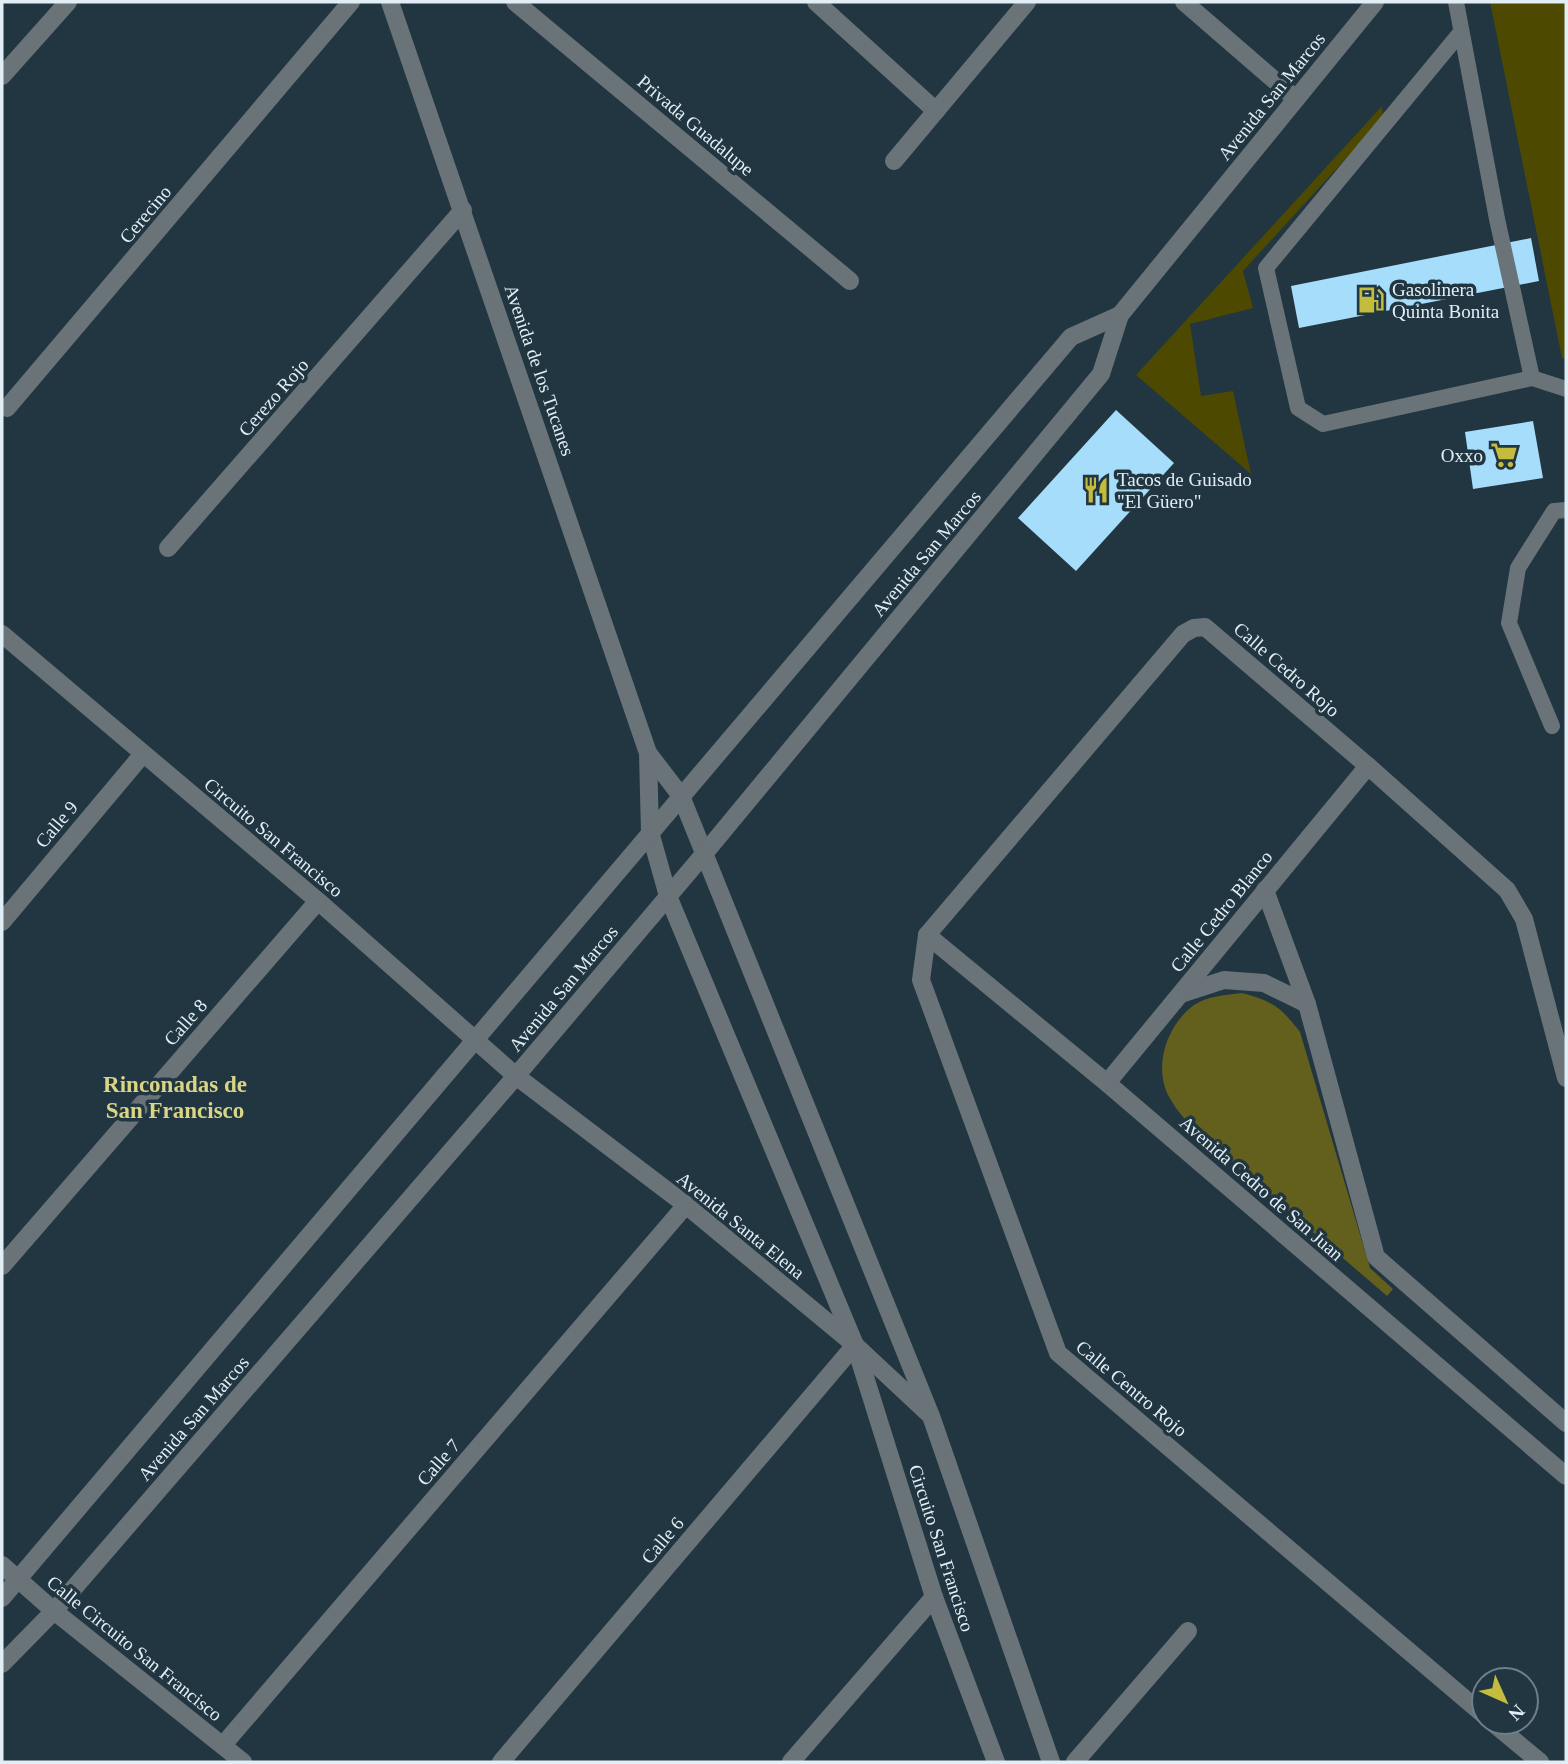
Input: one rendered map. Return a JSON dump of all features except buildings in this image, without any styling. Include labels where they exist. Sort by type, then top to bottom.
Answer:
[{"type":"street","points":[[2,76],[68,2]]},
{"type":"street","name":"Cerecino","points":[[7,408],[351,2]]},
{"type":"street","name":"Avenida de los Tucanes","points":[[390,2],[648,753],[650,832],[668,896]]},
{"type":"street","name":"Privada Guadalupe","points":[[515,2],[850,281]]},
{"type":"street","points":[[816,2],[936,111]]},
{"type":"street","points":[[894,161],[1027,2]]},
{"type":"street","points":[[1184,2],[1296,99]]},
{"type":"street","name":"Avenida San Marcos","points":[[2,1664],[54,1611],[516,1076],[704,854],[1101,374],[1120,315],[1376,2]]},
{"type":"street","name":"Cerezo Rojo","points":[[168,548],[463,210]]},
{"type":"street","name":"Avenida San Marcos","points":[[2,1598],[1072,337],[1120,315]]},
{"type":"street","name":"Calle Cedro Rojo","points":[[927,934],[1183,634],[1205,626],[1507,890],[1524,919],[1566,1078]]},
{"type":"street","name":"Circuito San Francisco","points":[[2,634],[318,901],[516,1076]]},
{"type":"street","name":"Avenida de los Tucanes","points":[[648,753],[681,796],[704,854]]},
{"type":"street","name":"Calle 9","points":[[2,922],[143,754]]},
{"type":"street","name":"Calle Cedro Blanco","points":[[1107,1083],[1368,766]]},
{"type":"street","name":"Circuito San Francisco","points":[[704,854],[931,1416],[1051,1762]]},
{"type":"street","name":"Avenida Cedro de San Juan","points":[[1265,890],[1307,1004],[1376,1257],[1566,1423]]},
{"type":"street","name":"Circuito San Francisco","points":[[668,896],[855,1345],[934,1597],[996,1762]]},
{"type":"street","name":"Calle 8","points":[[2,1266],[318,901]]},
{"type":"street","name":"Avenida Cedro de San Juan","points":[[927,934],[1107,1083],[1566,1476]]},
{"type":"street","name":"Calle Centro Rojo","points":[[927,934],[921,981],[1058,1353],[1470,1703]]},
{"type":"street","points":[[1180,995],[1224,980],[1265,983],[1307,1004]]},
{"type":"street","name":"Avenida Santa Elena","points":[[516,1076],[685,1205],[855,1345],[931,1416]]},
{"type":"street","name":"Calle 7","points":[[223,1745],[685,1205]]},
{"type":"street","name":"Calle 6","points":[[501,1762],[855,1345]]},
{"type":"street","name":"Calle Circuito San Francisco","points":[[2,1565],[54,1611],[243,1762]]},
{"type":"street","points":[[792,1762],[934,1597]]},
{"type":"street","points":[[1075,1762],[1188,1631]]},
{"type":"street","points":[[1509,1736],[1540,1762]]},
{"type":"lane","points":[[1455,2],[1532,378]]},
{"type":"lane","points":[[1461,32],[1266,268],[1298,408],[1323,424],[1532,378],[1566,389]]},
{"type":"lane","points":[[1552,726],[1509,623],[1518,568],[1553,511],[1566,510]]},
{"type":"shaded area","points":[[1490,2],[1565,2],[1566,359],[1562,358]]},
{"type":"shaded area","points":[[1382,106],[1383,118],[1243,271],[1253,308],[1190,324],[1201,396],[1233,391],[1251,474],[1136,375]]},
{"type":"shaded area","points":[[1242,993],[1275,1006],[1300,1032],[1370,1268],[1393,1289],[1387,1296],[1193,1129],[1167,1093],[1163,1081],[1163,1057],[1177,1023],[1199,1002],[1217,996]]},
{"type":"place","name":"Gasolinera Quinta Bonita","points":[[1371,300]]},
{"type":"place","name":"Oxxo","points":[[1504,455]]},
{"type":"place","name":"Tacos de Guisado \"El Güero\"","points":[[1096,490]]},
{"type":"district","name":"Rinconadas de San Francisco","points":[[175,1097]]}]
